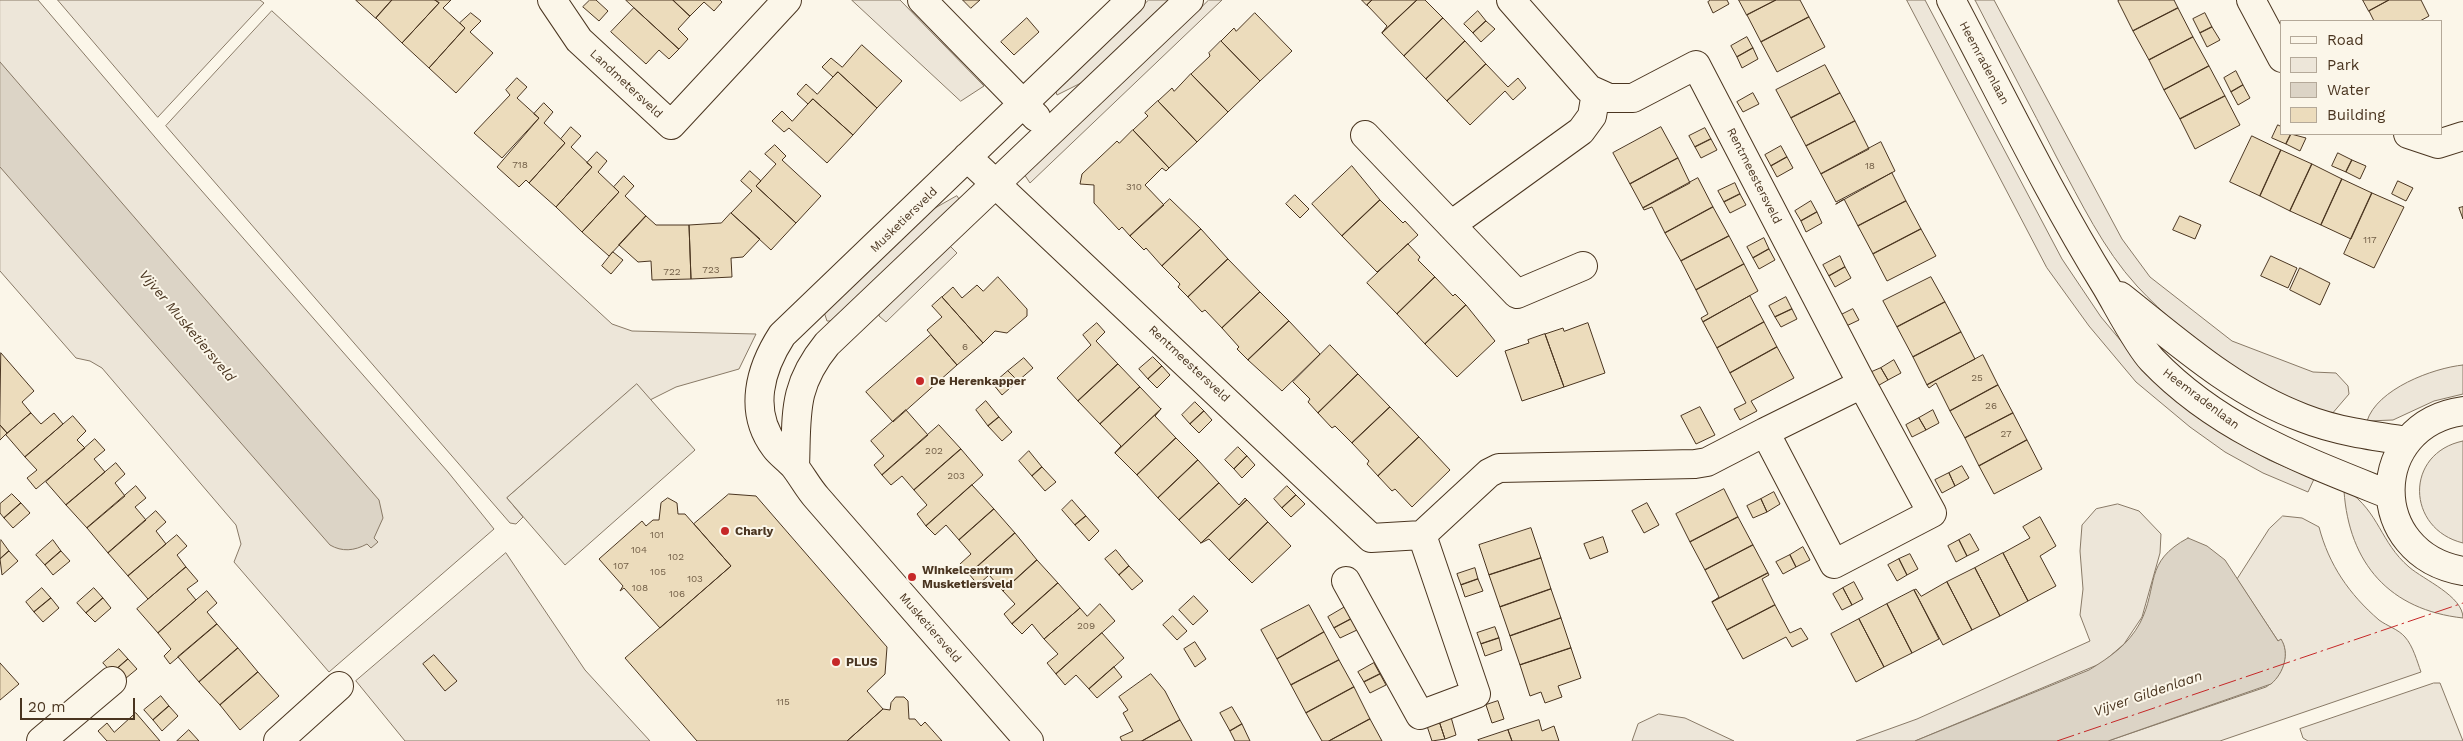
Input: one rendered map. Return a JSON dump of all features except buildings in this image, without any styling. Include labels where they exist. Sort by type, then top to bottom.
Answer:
[{"type":"street","name":"Landmetersveld","points":[[552,0],[579,40],[671,125],[787,0]]},
{"type":"street","points":[[922,0],[1050,132]]},
{"type":"street","name":"Musketiersveld","points":[[1029,741],[817,498],[794,467],[776,448],[762,423],[759,399],[761,378],[769,355],[782,335],[1132,0]]},
{"type":"street","points":[[794,467],[798,400],[804,378],[815,359],[827,344],[1189,0]]},
{"type":"street","points":[[1451,225],[1581,131],[1592,116],[1596,93],[1589,89],[1511,0]]},
{"type":"street","name":"Heemradenlaan","points":[[1951,0],[2067,220],[2150,358],[2191,395],[2222,418],[2274,448],[2390,495]]},
{"type":"street","points":[[2251,0],[2280,54]]},
{"type":"street","name":"Rentmeestersveld","points":[[1596,93],[1609,98],[1633,98],[1696,65],[1862,384],[1932,513],[1834,564],[1765,432]]},
{"type":"street","points":[[1365,135],[1518,294],[1583,266]]},
{"type":"street","points":[[2411,135],[2438,144],[2463,136]]},
{"type":"street","name":"Rentmeestersveld","points":[[967,158],[1173,349],[1371,538],[1422,534]]},
{"type":"street","name":"Heemradenlaan","points":[[2105,284],[2209,367],[2259,398],[2303,419],[2338,429],[2407,442]]},
{"type":"street","points":[[1346,581],[1420,715],[1476,694],[1422,534],[1489,473],[1499,468],[1695,464],[1707,462],[1862,384]]},
{"type":"street","points":[[2463,411],[2441,416],[2422,427],[2407,442],[2394,466],[2390,495],[2395,519],[2406,540],[2424,557],[2445,568],[2463,571]]},
{"type":"street","points":[[42,741],[112,681]]},
{"type":"street","points":[[278,741],[340,686]]},
{"type":"green space","points":[[0,0],[38,0],[166,150],[448,472],[494,529],[329,672],[234,562],[241,544],[236,525],[102,368],[90,361],[76,358],[0,271]]},
{"type":"green space","points":[[58,0],[260,0],[264,3],[158,117]]},
{"type":"green space","points":[[852,0],[900,0],[984,86],[961,101]]},
{"type":"green space","points":[[1149,0],[1172,0],[1083,82],[1057,95],[1056,92],[1066,79]]},
{"type":"green space","points":[[1209,0],[1222,0],[1030,183],[1024,174],[1189,16],[1191,17]]},
{"type":"green space","points":[[1907,0],[1925,0],[2062,259],[2101,317],[2146,371],[2232,439],[2269,460],[2314,479],[2308,492],[2263,473],[2225,452],[2190,427],[2136,382],[2089,326],[2047,268]]},
{"type":"green space","points":[[1975,0],[1994,0],[2122,239],[2150,277],[2232,341],[2313,372],[2336,373],[2348,386],[2349,394],[2331,415],[2277,392],[2226,362],[2179,327],[2137,286],[2114,257],[2093,225]]},
{"type":"green space","points":[[272,11],[612,324],[632,331],[756,334],[739,369],[676,387],[650,400],[637,385],[507,498],[523,517],[516,524],[510,523],[166,126]]},
{"type":"green space","points":[[957,196],[959,199],[950,211],[832,321],[827,321],[824,312],[930,211]]},
{"type":"green space","points":[[949,245],[957,253],[886,322],[879,316],[879,313]]},
{"type":"green space","points":[[2463,365],[2463,394],[2434,401],[2393,420],[2367,421],[2382,399],[2394,390],[2422,376]]},
{"type":"green space","points":[[2463,441],[2463,543],[2444,535],[2431,523],[2422,508],[2420,491],[2422,475],[2430,460],[2444,448]]},
{"type":"green space","points":[[2347,490],[2367,508],[2399,557],[2409,567],[2450,596],[2457,603],[2463,618],[2437,613],[2414,605],[2395,594],[2378,579],[2354,541],[2344,491]]},
{"type":"green space","points":[[2118,504],[2139,511],[2161,534],[2160,553],[2142,617],[2124,644],[2102,663],[1915,741],[1856,741],[1917,719],[2090,641],[2080,615],[2083,589],[2080,551],[2082,525],[2096,509]]},
{"type":"green space","points":[[2283,516],[2302,518],[2319,527],[2328,554],[2349,589],[2379,620],[2405,637],[2413,649],[2421,672],[2220,741],[2108,741],[2266,687],[2276,678],[2285,659],[2284,646],[2281,640],[2278,641],[2237,579],[2269,529]]},
{"type":"green space","points":[[506,553],[585,670],[650,741],[405,741],[356,681]]},
{"type":"green space","points":[[2434,683],[2440,683],[2463,741],[2308,741],[2303,738],[2300,729]]},
{"type":"green space","points":[[1659,714],[1685,718],[1734,741],[1632,741],[1638,724]]},
{"type":"shaded area","points":[[637,384],[695,450],[565,565],[507,498]]},
{"type":"water","name":"Vijver Musketiersveld","points":[[0,62],[379,500],[383,518],[374,538],[378,542],[371,548],[367,544],[348,550],[330,545],[0,167]]},
{"type":"water","name":"Vijver Gildenlaan","points":[[2188,538],[2207,546],[2225,560],[2278,641],[2281,639],[2285,650],[2284,663],[2276,679],[2271,684],[2108,741],[1915,741],[2089,670],[2111,655],[2130,638],[2140,623],[2146,610],[2154,576],[2164,556]]},
{"type":"power","points":[[2057,741],[2463,603]]},
{"type":"place","name":"De Herenkapper","points":[[920,381]]},
{"type":"place","name":"Charly","points":[[725,531]]},
{"type":"place","name":"Winkelcentrum Musketiersveld","points":[[912,577]]},
{"type":"place","name":"PLUS","points":[[836,662]]}]
